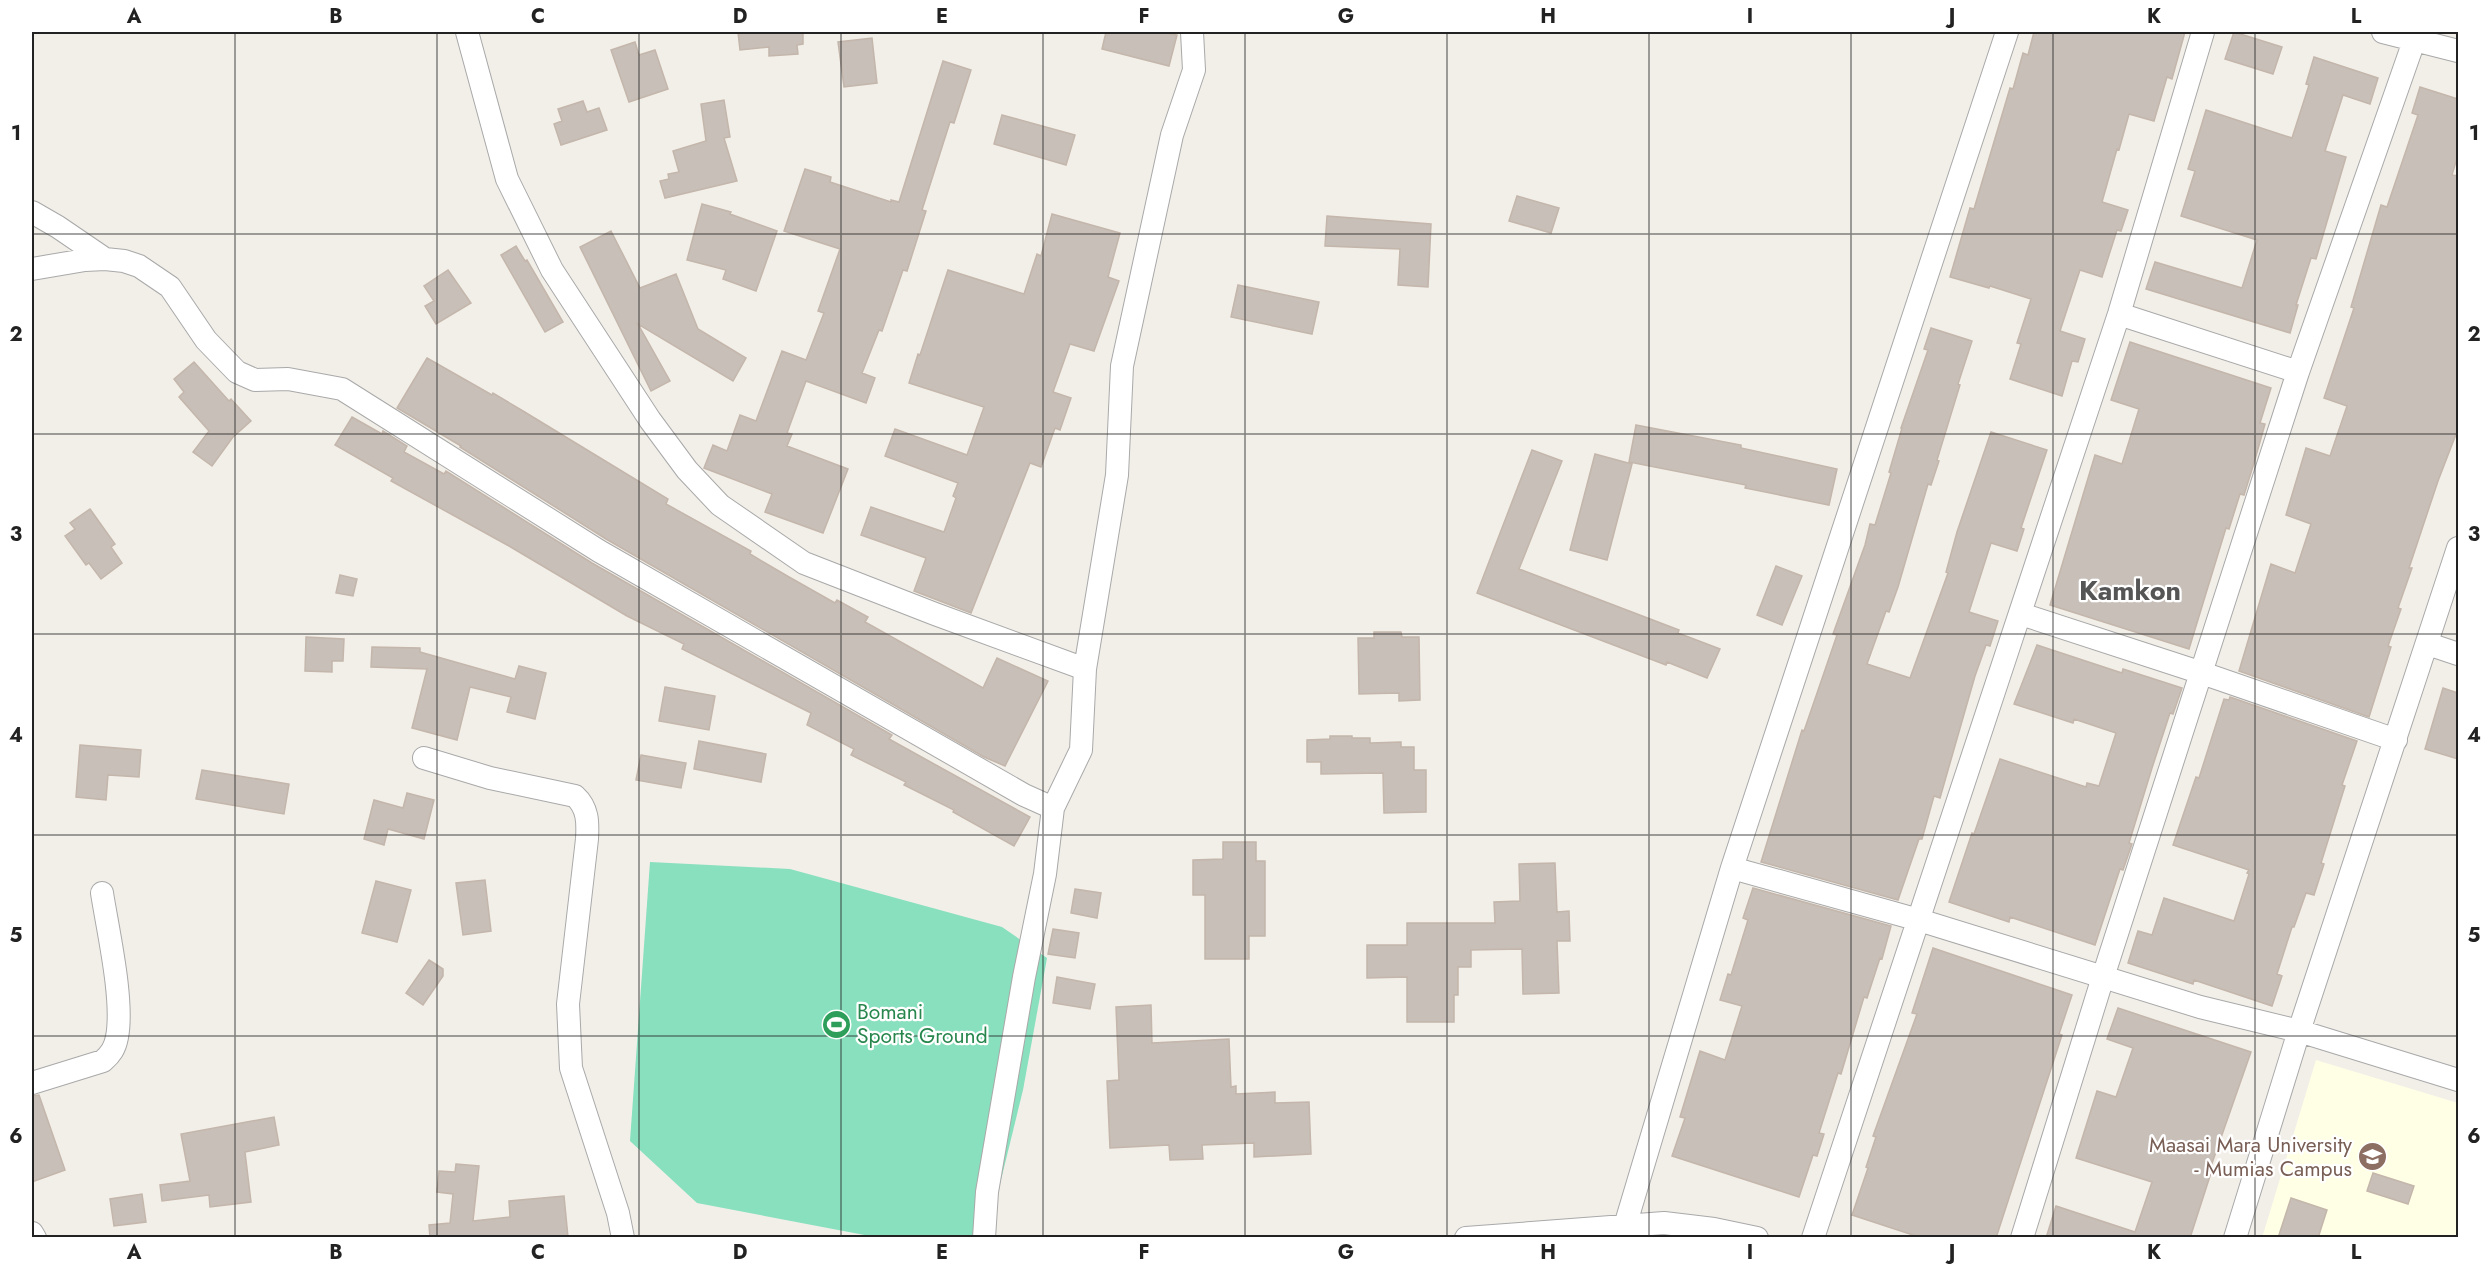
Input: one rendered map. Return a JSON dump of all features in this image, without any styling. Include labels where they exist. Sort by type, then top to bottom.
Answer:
[{"type":"street","points":[[468,32],[507,179],[552,270],[650,420],[687,470],[720,505],[804,563],[1086,669]]},
{"type":"street","points":[[984,1238],[987,1192],[1024,977],[1045,874],[1053,808],[1081,750],[1086,669],[1117,475],[1122,366],[1172,135],[1194,70],[1192,32]]},
{"type":"street","points":[[1625,1226],[1732,868],[2007,32]]},
{"type":"street","points":[[1813,1238],[2119,314],[2203,32]]},
{"type":"street","points":[[2383,32],[2458,51]]},
{"type":"street","points":[[2022,1238],[2103,976],[2298,372],[2414,41]]},
{"type":"street","points":[[32,212],[105,259]]},
{"type":"street","points":[[32,269],[105,259],[124,261],[139,266],[170,287],[206,340],[237,372],[255,380],[288,379],[342,389],[599,551],[1024,795],[1053,808]]},
{"type":"street","points":[[2119,314],[2298,372]]},
{"type":"street","points":[[2235,1238],[2299,1032],[2458,552]]},
{"type":"street","points":[[2021,614],[2396,740]]},
{"type":"street","points":[[2428,644],[2458,654]]},
{"type":"street","points":[[424,758],[490,778],[575,796],[583,803],[588,819],[587,839],[568,1004],[571,1068],[618,1214],[623,1238]]},
{"type":"street","points":[[1732,868],[1919,920],[2200,1007],[2457,1075]]},
{"type":"street","points":[[32,1083],[103,1061],[112,1054],[117,1037],[118,1012],[102,893]]},
{"type":"street","points":[[1466,1238],[1664,1223],[1714,1229],[1757,1238]]},
{"type":"street","points":[[32,1233],[35,1238]]},
{"type":"shaded area","name":"Maasai Mara University - Mumias Campus","points":[[2316,1060],[2458,1103],[2458,1237],[2262,1238]]},
{"type":"green space","name":"Bomani Sports Ground","points":[[650,862],[790,869],[1002,927],[1047,958],[1023,1090],[987,1237],[875,1237],[697,1203],[630,1141]]},
{"type":"building","points":[[738,32],[803,32],[803,44],[797,45],[798,54],[769,56],[769,47],[740,50]]},
{"type":"building","points":[[1106,32],[1163,32],[1177,35],[1169,66],[1102,49]]},
{"type":"building","points":[[2034,32],[2185,32],[2172,79],[2167,77],[2154,121],[2129,114],[2119,150],[2117,149],[2102,202],[2128,210],[2121,231],[2117,230],[2102,277],[2080,270],[2060,331],[2085,339],[2078,362],[2072,361],[2062,396],[2010,379],[2021,344],[2017,343],[2031,299],[1950,277],[1970,208],[1974,209],[2010,88],[2013,89],[2023,53],[2028,55]]},
{"type":"building","points":[[2234,32],[2282,47],[2273,74],[2225,59]]},
{"type":"building","points":[[872,38],[877,83],[844,87],[838,42]]},
{"type":"building","points":[[635,42],[639,55],[655,50],[668,89],[629,102],[611,50]]},
{"type":"building","points":[[2314,57],[2378,78],[2370,104],[2343,95],[2325,151],[2346,157],[2316,259],[2311,258],[2296,305],[2298,305],[2290,333],[2146,289],[2155,262],[2242,288],[2257,240],[2181,216],[2195,171],[2188,169],[2206,110],[2292,138],[2309,85],[2306,84]]},
{"type":"building","points":[[943,61],[971,70],[954,123],[950,122],[922,210],[926,211],[907,271],[903,270],[882,331],[879,330],[862,373],[875,378],[866,403],[806,381],[787,433],[792,434],[787,446],[848,469],[823,533],[765,512],[772,494],[704,468],[713,445],[727,451],[740,415],[756,421],[782,351],[806,360],[824,313],[818,311],[840,249],[784,231],[805,169],[831,177],[830,182],[891,202],[891,200],[899,202]]},
{"type":"building","points":[[2420,87],[2458,99],[2458,155],[2452,175],[2458,176],[2458,429],[2409,568],[2412,568],[2388,646],[2391,647],[2369,717],[2239,671],[2271,564],[2295,573],[2311,524],[2286,515],[2306,448],[2330,456],[2347,406],[2324,398],[2354,308],[2351,307],[2381,205],[2387,207],[2418,115],[2412,113]]},
{"type":"building","points":[[724,100],[730,137],[724,138],[737,181],[665,198],[660,181],[669,179],[668,174],[679,172],[673,151],[706,141],[701,104]]},
{"type":"building","points":[[583,101],[587,112],[599,108],[607,130],[561,145],[554,124],[562,121],[558,109]]},
{"type":"building","points":[[1002,115],[1075,135],[1066,165],[994,144]]},
{"type":"building","points":[[1517,196],[1559,208],[1551,233],[1509,221]]},
{"type":"building","points":[[702,204],[731,212],[730,214],[777,231],[756,291],[723,279],[726,270],[687,260]]},
{"type":"building","points":[[1052,214],[1120,233],[1108,277],[1119,281],[1094,351],[1070,344],[1053,392],[1071,398],[1060,430],[1055,428],[1041,467],[1030,463],[971,613],[914,591],[926,558],[861,535],[871,507],[944,532],[956,498],[953,496],[958,483],[885,456],[895,429],[967,455],[984,407],[909,383],[918,354],[920,355],[948,270],[1024,294],[1037,254],[1041,256]]},
{"type":"building","points":[[1327,216],[1431,224],[1428,287],[1398,285],[1400,249],[1325,246]]},
{"type":"building","points":[[611,231],[640,288],[676,274],[698,329],[746,358],[733,381],[638,324],[670,381],[651,391],[580,247]]},
{"type":"building","points":[[516,246],[525,261],[527,260],[563,322],[545,332],[501,255]]},
{"type":"building","points":[[448,270],[471,303],[436,324],[425,306],[434,301],[424,286]]},
{"type":"building","points":[[1238,285],[1319,302],[1312,334],[1231,317]]},
{"type":"building","points":[[1931,328],[1972,341],[1937,460],[1939,461],[1931,485],[1928,484],[1898,587],[1889,612],[1886,611],[1867,664],[1910,678],[1948,573],[1946,572],[1957,532],[1991,432],[2047,450],[2021,528],[2024,529],[2017,551],[1991,543],[1969,612],[1998,621],[1990,646],[1986,645],[1975,676],[1940,798],[1934,796],[1922,839],[1919,839],[1898,900],[1761,862],[1802,730],[1804,731],[1837,635],[1833,634],[1865,545],[1870,524],[1875,525],[1891,473],[1889,472],[1901,428],[1928,350],[1924,349]]},
{"type":"building","points":[[2130,342],[2271,388],[2260,423],[2265,424],[2244,495],[2240,494],[2229,529],[2226,528],[2189,649],[2050,605],[2095,455],[2122,464],[2139,409],[2111,400]]},
{"type":"building","points":[[427,358],[523,411],[668,499],[666,504],[751,551],[750,554],[835,603],[837,600],[868,617],[865,622],[983,688],[997,658],[1048,681],[1005,766],[984,757],[606,539],[397,408]]},
{"type":"building","points":[[194,362],[229,401],[231,399],[251,421],[233,437],[212,466],[193,452],[209,431],[179,397],[184,392],[174,379]]},
{"type":"building","points":[[352,417],[382,434],[383,431],[407,446],[404,452],[444,474],[446,471],[592,563],[892,735],[889,739],[1030,817],[1014,846],[953,812],[954,810],[904,785],[906,782],[851,755],[854,749],[807,725],[811,713],[682,649],[684,644],[627,616],[509,546],[391,481],[393,478],[335,445]]},
{"type":"building","points":[[1636,425],[1741,445],[1741,448],[1837,469],[1829,505],[1745,488],[1746,485],[1629,462]]},
{"type":"building","points":[[1532,450],[1562,461],[1519,569],[1679,630],[1678,633],[1720,649],[1707,678],[1667,662],[1666,665],[1477,593]]},
{"type":"building","points":[[1595,454],[1632,464],[1607,560],[1570,550]]},
{"type":"building","points":[[90,509],[115,544],[111,547],[122,563],[101,579],[89,563],[86,565],[65,536],[75,529],[70,523]]},
{"type":"building","points":[[1776,566],[1802,576],[1782,625],[1757,615]]},
{"type":"building","points":[[340,575],[357,579],[353,596],[336,593]]},
{"type":"building","points":[[1374,632],[1401,632],[1402,637],[1419,637],[1420,700],[1399,701],[1399,693],[1359,694],[1358,638],[1374,638]]},
{"type":"building","points":[[306,637],[344,639],[343,661],[332,661],[332,672],[305,671]]},
{"type":"building","points":[[2037,645],[2122,673],[2123,669],[2182,688],[2173,714],[2170,713],[2129,843],[2132,844],[2123,870],[2120,869],[2095,945],[2010,917],[2009,922],[1949,902],[2000,759],[2086,787],[2087,783],[2099,786],[2116,733],[2074,719],[2073,723],[2014,704]]},
{"type":"building","points":[[372,647],[420,648],[420,652],[515,679],[519,666],[546,673],[535,719],[507,712],[511,697],[470,687],[457,740],[412,728],[427,669],[371,667]]},
{"type":"building","points":[[665,687],[715,696],[709,730],[659,721]]},
{"type":"building","points":[[2443,688],[2458,693],[2458,759],[2425,749]]},
{"type":"building","points":[[2230,697],[2357,741],[2342,785],[2345,786],[2321,863],[2324,864],[2314,895],[2306,893],[2294,927],[2292,927],[2277,974],[2282,976],[2272,1006],[2194,980],[2193,984],[2128,963],[2138,931],[2152,935],[2164,898],[2234,921],[2249,870],[2173,845],[2196,777],[2199,778],[2224,699],[2229,700]]},
{"type":"building","points":[[1330,736],[1370,738],[1370,743],[1401,742],[1401,747],[1414,747],[1414,770],[1426,770],[1426,812],[1384,813],[1383,773],[1321,774],[1321,762],[1307,762],[1307,740],[1330,739]]},
{"type":"building","points":[[699,741],[766,754],[761,782],[694,769]]},
{"type":"building","points":[[80,745],[141,750],[139,777],[108,775],[106,800],[76,797]]},
{"type":"building","points":[[641,755],[686,763],[681,788],[636,780]]},
{"type":"building","points":[[202,770],[289,784],[284,814],[196,799]]},
{"type":"building","points":[[407,793],[434,800],[424,839],[388,829],[384,845],[364,839],[374,800],[403,808]]},
{"type":"building","points":[[1223,842],[1256,842],[1256,861],[1265,861],[1265,936],[1249,936],[1249,959],[1205,959],[1205,895],[1193,895],[1193,860],[1223,859]]},
{"type":"building","points":[[1555,863],[1557,912],[1569,911],[1570,941],[1557,941],[1559,993],[1523,994],[1522,949],[1471,950],[1471,967],[1458,967],[1458,995],[1454,995],[1454,1022],[1407,1022],[1407,977],[1367,978],[1367,945],[1407,945],[1407,923],[1495,923],[1494,902],[1520,901],[1519,864]]},
{"type":"building","points":[[485,880],[491,931],[463,935],[456,883]]},
{"type":"building","points":[[376,881],[411,890],[397,942],[362,933]]},
{"type":"building","points":[[1753,888],[1891,926],[1882,959],[1880,958],[1867,998],[1864,997],[1841,1074],[1838,1073],[1819,1133],[1824,1134],[1817,1156],[1813,1155],[1799,1197],[1672,1156],[1685,1118],[1680,1117],[1700,1051],[1725,1060],[1742,1006],[1720,1000],[1728,974],[1731,975],[1748,920],[1743,918]]},
{"type":"building","points":[[1075,889],[1101,893],[1097,918],[1071,913]]},
{"type":"building","points":[[1053,929],[1079,933],[1075,958],[1048,954]]},
{"type":"building","points":[[1933,948],[2072,995],[2059,1034],[2062,1035],[1996,1238],[1922,1238],[1852,1215],[1868,1168],[1866,1167],[1876,1137],[1873,1136],[1917,1014],[1912,1013]]},
{"type":"building","points":[[429,960],[443,969],[443,976],[423,1005],[406,993]]},
{"type":"building","points":[[1057,977],[1095,984],[1090,1009],[1053,1003]]},
{"type":"building","points":[[1151,1005],[1152,1043],[1229,1039],[1231,1087],[1236,1086],[1236,1094],[1275,1092],[1275,1103],[1309,1102],[1311,1154],[1254,1157],[1254,1143],[1202,1145],[1203,1159],[1170,1160],[1169,1145],[1110,1148],[1107,1081],[1119,1080],[1116,1007]]},
{"type":"building","points":[[2118,1008],[2251,1052],[2210,1169],[2212,1170],[2190,1238],[2046,1238],[2056,1206],[2135,1232],[2152,1182],[2076,1158],[2097,1091],[2116,1097],[2133,1048],[2107,1039]]},
{"type":"building","points":[[39,1095],[65,1170],[32,1182],[32,1096]]},
{"type":"building","points":[[274,1117],[279,1145],[245,1152],[251,1202],[210,1207],[209,1195],[162,1201],[160,1185],[190,1181],[181,1134]]},
{"type":"building","points":[[456,1164],[479,1166],[473,1221],[510,1217],[509,1201],[564,1196],[568,1237],[430,1238],[429,1225],[450,1223],[453,1194],[437,1192],[439,1171],[455,1172]]},
{"type":"building","points":[[2373,1173],[2414,1186],[2408,1204],[2367,1191]]},
{"type":"building","points":[[142,1194],[146,1222],[114,1226],[110,1199]]},
{"type":"building","points":[[2291,1198],[2327,1210],[2318,1238],[2278,1238]]},
{"type":"place","name":"Bomani Sports Ground","points":[[836,1024]]},
{"type":"place","name":"Maasai Mara University - Mumias Campus","points":[[2373,1157]]},
{"type":"district","name":"Kamkon","points":[[2130,590]]}]
